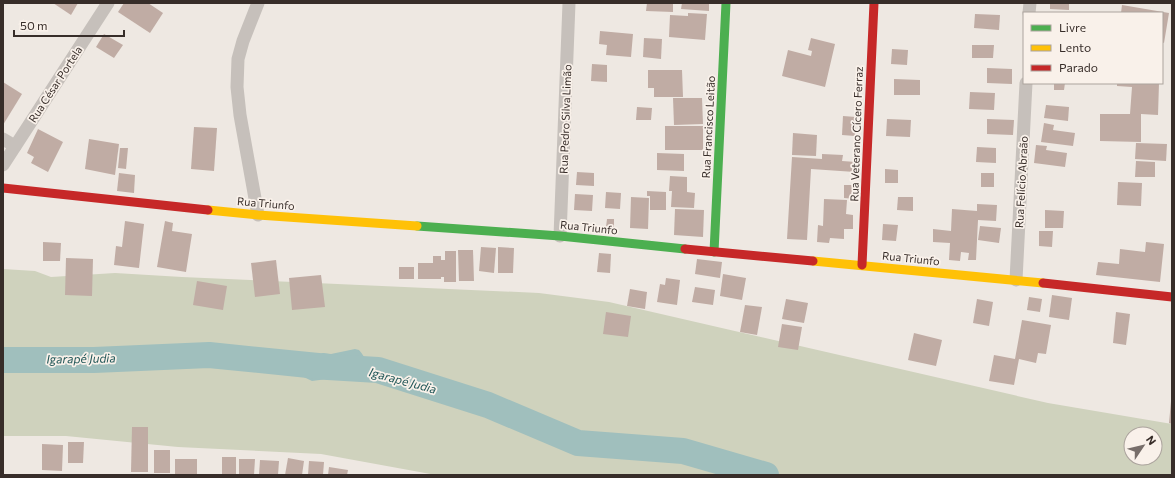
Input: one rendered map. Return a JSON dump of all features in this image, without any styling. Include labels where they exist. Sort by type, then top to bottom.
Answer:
[{"type":"street","name":"Rua César Portela","points":[[3,165],[108,3]]},
{"type":"street","points":[[258,3],[238,59],[237,87],[240,115],[258,216]]},
{"type":"street","name":"Rua Pedro Silva Limão","points":[[560,236],[570,3]]},
{"type":"street","name":"Rua Francisco Leitão","points":[[714,252],[726,3]]},
{"type":"street","name":"Rua Veterano Cícero Ferraz","points":[[862,265],[874,3]]},
{"type":"street","name":"Rua Felício Abraão","points":[[1016,280],[1026,84]]},
{"type":"street","points":[[3,139],[15,146]]},
{"type":"street","name":"Rua Triunfo","points":[[3,188],[258,216],[560,236],[1016,280],[1172,297]]},
{"type":"green space","points":[[3,269],[35,271],[51,277],[115,273],[539,293],[609,302],[1048,403],[1172,424],[1172,475],[436,475],[321,454],[178,447],[66,436],[3,436]]},
{"type":"water","points":[[355,349],[362,353],[366,363],[366,377],[361,379],[342,377],[312,381],[287,369],[272,368],[268,363],[268,358],[272,355],[278,356],[287,362],[298,362],[323,353],[331,354]]},
{"type":"building","points":[[53,3],[78,3],[71,15]]},
{"type":"building","points":[[124,3],[148,3],[163,13],[150,33],[118,12]]},
{"type":"building","points":[[647,3],[673,3],[673,12],[646,11]]},
{"type":"building","points":[[682,3],[709,3],[709,11],[681,9]]},
{"type":"building","points":[[1050,3],[1069,3],[1069,10],[1050,9]]},
{"type":"building","points":[[1122,5],[1169,13],[1164,43],[1163,12],[1121,12]]},
{"type":"building","points":[[688,13],[707,14],[705,40],[669,37],[670,15],[688,16]]},
{"type":"building","points":[[975,14],[1000,15],[999,30],[974,28]]},
{"type":"building","points":[[600,31],[633,34],[631,57],[606,55],[607,45],[599,44]]},
{"type":"building","points":[[104,34],[123,45],[114,58],[96,47]]},
{"type":"building","points":[[644,38],[662,39],[661,59],[643,57]]},
{"type":"building","points":[[811,38],[835,44],[825,87],[782,76],[788,50],[811,56],[812,51],[808,50]]},
{"type":"building","points":[[972,45],[994,45],[993,58],[972,58]]},
{"type":"building","points":[[892,49],[908,50],[907,65],[891,64]]},
{"type":"building","points":[[592,64],[607,65],[607,82],[591,81]]},
{"type":"building","points":[[987,68],[1012,69],[1012,84],[987,83]]},
{"type":"building","points":[[648,70],[682,70],[683,97],[654,97],[654,88],[648,88]]},
{"type":"building","points":[[894,79],[920,80],[920,95],[894,95]]},
{"type":"building","points":[[3,82],[22,94],[3,125]]},
{"type":"building","points":[[1054,84],[1065,84],[1064,90],[1054,90]]},
{"type":"building","points":[[1117,84],[1159,84],[1158,115],[1141,114],[1141,142],[1100,141],[1100,114],[1130,114],[1132,87],[1117,86]]},
{"type":"building","points":[[970,92],[995,93],[994,110],[969,109]]},
{"type":"building","points":[[673,98],[702,98],[703,124],[674,125]]},
{"type":"building","points":[[1046,105],[1069,107],[1068,121],[1044,118]]},
{"type":"building","points":[[637,107],[652,108],[651,120],[636,120]]},
{"type":"building","points":[[843,116],[856,117],[855,136],[842,135]]},
{"type":"building","points":[[887,119],[911,120],[910,137],[886,136]]},
{"type":"building","points":[[987,119],[1014,120],[1013,135],[987,134]]},
{"type":"building","points":[[1044,123],[1054,125],[1053,130],[1075,133],[1073,146],[1041,142]]},
{"type":"building","points":[[665,126],[703,126],[703,150],[665,150]]},
{"type":"building","points":[[194,127],[217,128],[214,171],[191,169]]},
{"type":"building","points":[[38,129],[63,142],[48,172],[31,163],[34,157],[27,153]]},
{"type":"building","points":[[793,133],[817,135],[816,156],[792,155]]},
{"type":"building","points":[[89,139],[119,144],[115,175],[85,169]]},
{"type":"building","points":[[1136,143],[1167,144],[1166,161],[1135,159]]},
{"type":"building","points":[[1036,145],[1047,146],[1046,150],[1067,153],[1065,167],[1034,163]]},
{"type":"building","points":[[977,147],[996,148],[996,163],[976,162]]},
{"type":"building","points":[[120,148],[128,148],[126,169],[118,168]]},
{"type":"building","points":[[657,153],[684,154],[684,171],[657,170]]},
{"type":"building","points":[[822,154],[843,155],[842,161],[856,162],[855,172],[811,169],[807,240],[787,239],[792,157],[822,159]]},
{"type":"building","points":[[1136,161],[1155,162],[1155,177],[1135,177]]},
{"type":"building","points":[[885,169],[898,170],[898,183],[885,183]]},
{"type":"building","points":[[577,172],[594,173],[594,186],[576,185]]},
{"type":"building","points":[[119,173],[135,175],[134,193],[117,191]]},
{"type":"building","points":[[981,173],[994,173],[994,187],[981,187]]},
{"type":"building","points":[[670,176],[687,177],[687,192],[695,193],[694,208],[671,207],[672,191],[669,191]]},
{"type":"building","points":[[1118,182],[1142,183],[1141,206],[1117,205]]},
{"type":"building","points":[[844,185],[856,185],[856,199],[844,198]]},
{"type":"building","points":[[647,191],[666,192],[666,210],[650,210],[650,196],[647,196]]},
{"type":"building","points":[[606,192],[621,193],[620,209],[605,208]]},
{"type":"building","points":[[575,194],[593,195],[592,211],[574,210]]},
{"type":"building","points":[[631,197],[649,198],[648,229],[630,228]]},
{"type":"building","points":[[898,197],[913,197],[913,211],[897,210]]},
{"type":"building","points":[[824,199],[847,200],[846,214],[853,215],[853,229],[844,229],[844,239],[830,238],[829,243],[817,242],[818,225],[823,226]]},
{"type":"building","points":[[977,204],[997,205],[996,221],[978,220],[976,260],[968,260],[969,253],[961,252],[960,261],[949,260],[950,243],[933,242],[933,229],[951,231],[952,209],[977,211]]},
{"type":"building","points":[[675,209],[704,210],[703,237],[674,235]]},
{"type":"building","points":[[1045,210],[1064,211],[1063,228],[1045,228]]},
{"type":"building","points":[[607,219],[614,219],[614,227],[606,227]]},
{"type":"building","points":[[125,221],[144,224],[139,268],[114,265],[116,246],[122,247]]},
{"type":"building","points":[[165,221],[173,223],[172,231],[192,234],[186,272],[157,267]]},
{"type":"building","points":[[883,224],[898,225],[896,241],[882,240]]},
{"type":"building","points":[[980,226],[1001,228],[999,243],[978,240]]},
{"type":"building","points":[[1039,231],[1053,231],[1052,247],[1039,246]]},
{"type":"building","points":[[43,242],[61,243],[60,261],[43,261]]},
{"type":"building","points":[[1146,242],[1164,244],[1160,282],[1096,275],[1098,262],[1119,264],[1120,249],[1145,252]]},
{"type":"building","points":[[481,247],[496,248],[494,273],[479,271]]},
{"type":"building","points":[[498,247],[514,248],[513,273],[498,273]]},
{"type":"building","points":[[458,250],[473,250],[474,281],[459,281]]},
{"type":"building","points":[[445,251],[456,251],[456,282],[444,282],[444,277],[441,277],[441,279],[418,279],[418,263],[433,263],[433,256],[441,256],[441,260],[445,260]]},
{"type":"building","points":[[599,253],[611,254],[610,273],[597,272]]},
{"type":"building","points":[[66,258],[93,259],[92,296],[65,295]]},
{"type":"building","points":[[697,259],[722,262],[720,278],[695,274]]},
{"type":"building","points":[[276,260],[280,294],[255,297],[251,263]]},
{"type":"building","points":[[399,267],[414,267],[414,279],[399,279]]},
{"type":"building","points":[[723,274],[746,278],[742,300],[720,296]]},
{"type":"building","points":[[321,275],[325,307],[292,310],[289,278]]},
{"type":"building","points":[[666,278],[680,280],[677,305],[657,302],[660,284],[665,285]]},
{"type":"building","points":[[197,281],[227,286],[223,310],[193,305]]},
{"type":"building","points":[[695,287],[715,290],[713,305],[692,302]]},
{"type":"building","points":[[630,289],[647,292],[645,309],[627,306]]},
{"type":"building","points":[[1052,295],[1072,298],[1069,320],[1049,317]]},
{"type":"building","points":[[1029,297],[1042,299],[1040,312],[1027,310]]},
{"type":"building","points":[[786,299],[808,303],[804,323],[782,319]]},
{"type":"building","points":[[977,299],[993,302],[989,326],[973,323]]},
{"type":"building","points":[[745,305],[762,307],[757,335],[740,332]]},
{"type":"building","points":[[606,312],[631,316],[628,337],[603,334]]},
{"type":"building","points":[[1116,312],[1130,314],[1126,345],[1113,343]]},
{"type":"building","points":[[1022,320],[1051,325],[1046,354],[1038,353],[1036,363],[1019,359],[1014,385],[989,381],[994,355],[1015,359]]},
{"type":"building","points":[[782,324],[802,327],[798,350],[778,347]]},
{"type":"building","points":[[914,333],[942,340],[936,366],[908,360]]},
{"type":"building","points":[[1172,401],[1172,424],[1169,423]]},
{"type":"building","points":[[132,427],[148,427],[148,472],[131,472]]},
{"type":"building","points":[[68,442],[84,442],[83,463],[68,463]]},
{"type":"building","points":[[42,444],[63,445],[62,471],[42,470]]},
{"type":"building","points":[[154,450],[170,450],[170,473],[154,473]]},
{"type":"building","points":[[222,457],[236,457],[236,474],[222,474]]},
{"type":"building","points":[[288,458],[304,461],[302,475],[285,475]]},
{"type":"building","points":[[175,459],[197,459],[197,475],[175,475]]},
{"type":"building","points":[[239,459],[255,459],[254,475],[239,475]]},
{"type":"building","points":[[260,460],[279,461],[278,475],[259,475]]},
{"type":"building","points":[[309,461],[324,462],[323,475],[308,475]]},
{"type":"building","points":[[329,467],[348,470],[347,475],[328,475]]},
{"type":"waterway","name":"Igarapé Judia","points":[[3,360],[94,360],[209,355],[328,367],[378,370],[488,405],[578,443],[683,451],[766,475]]},
{"type":"traffic: fast","points":[[714,252],[726,3]]},
{"type":"traffic: fast","points":[[417,226],[560,236],[685,249]]},
{"type":"traffic: slow","points":[[208,210],[417,226]]},
{"type":"traffic: slow","points":[[813,261],[1043,283]]},
{"type":"traffic: jam","points":[[862,265],[874,3]]},
{"type":"traffic: jam","points":[[3,188],[208,210]]},
{"type":"traffic: jam","points":[[685,249],[813,261]]},
{"type":"traffic: jam","points":[[1043,283],[1172,297]]}]
